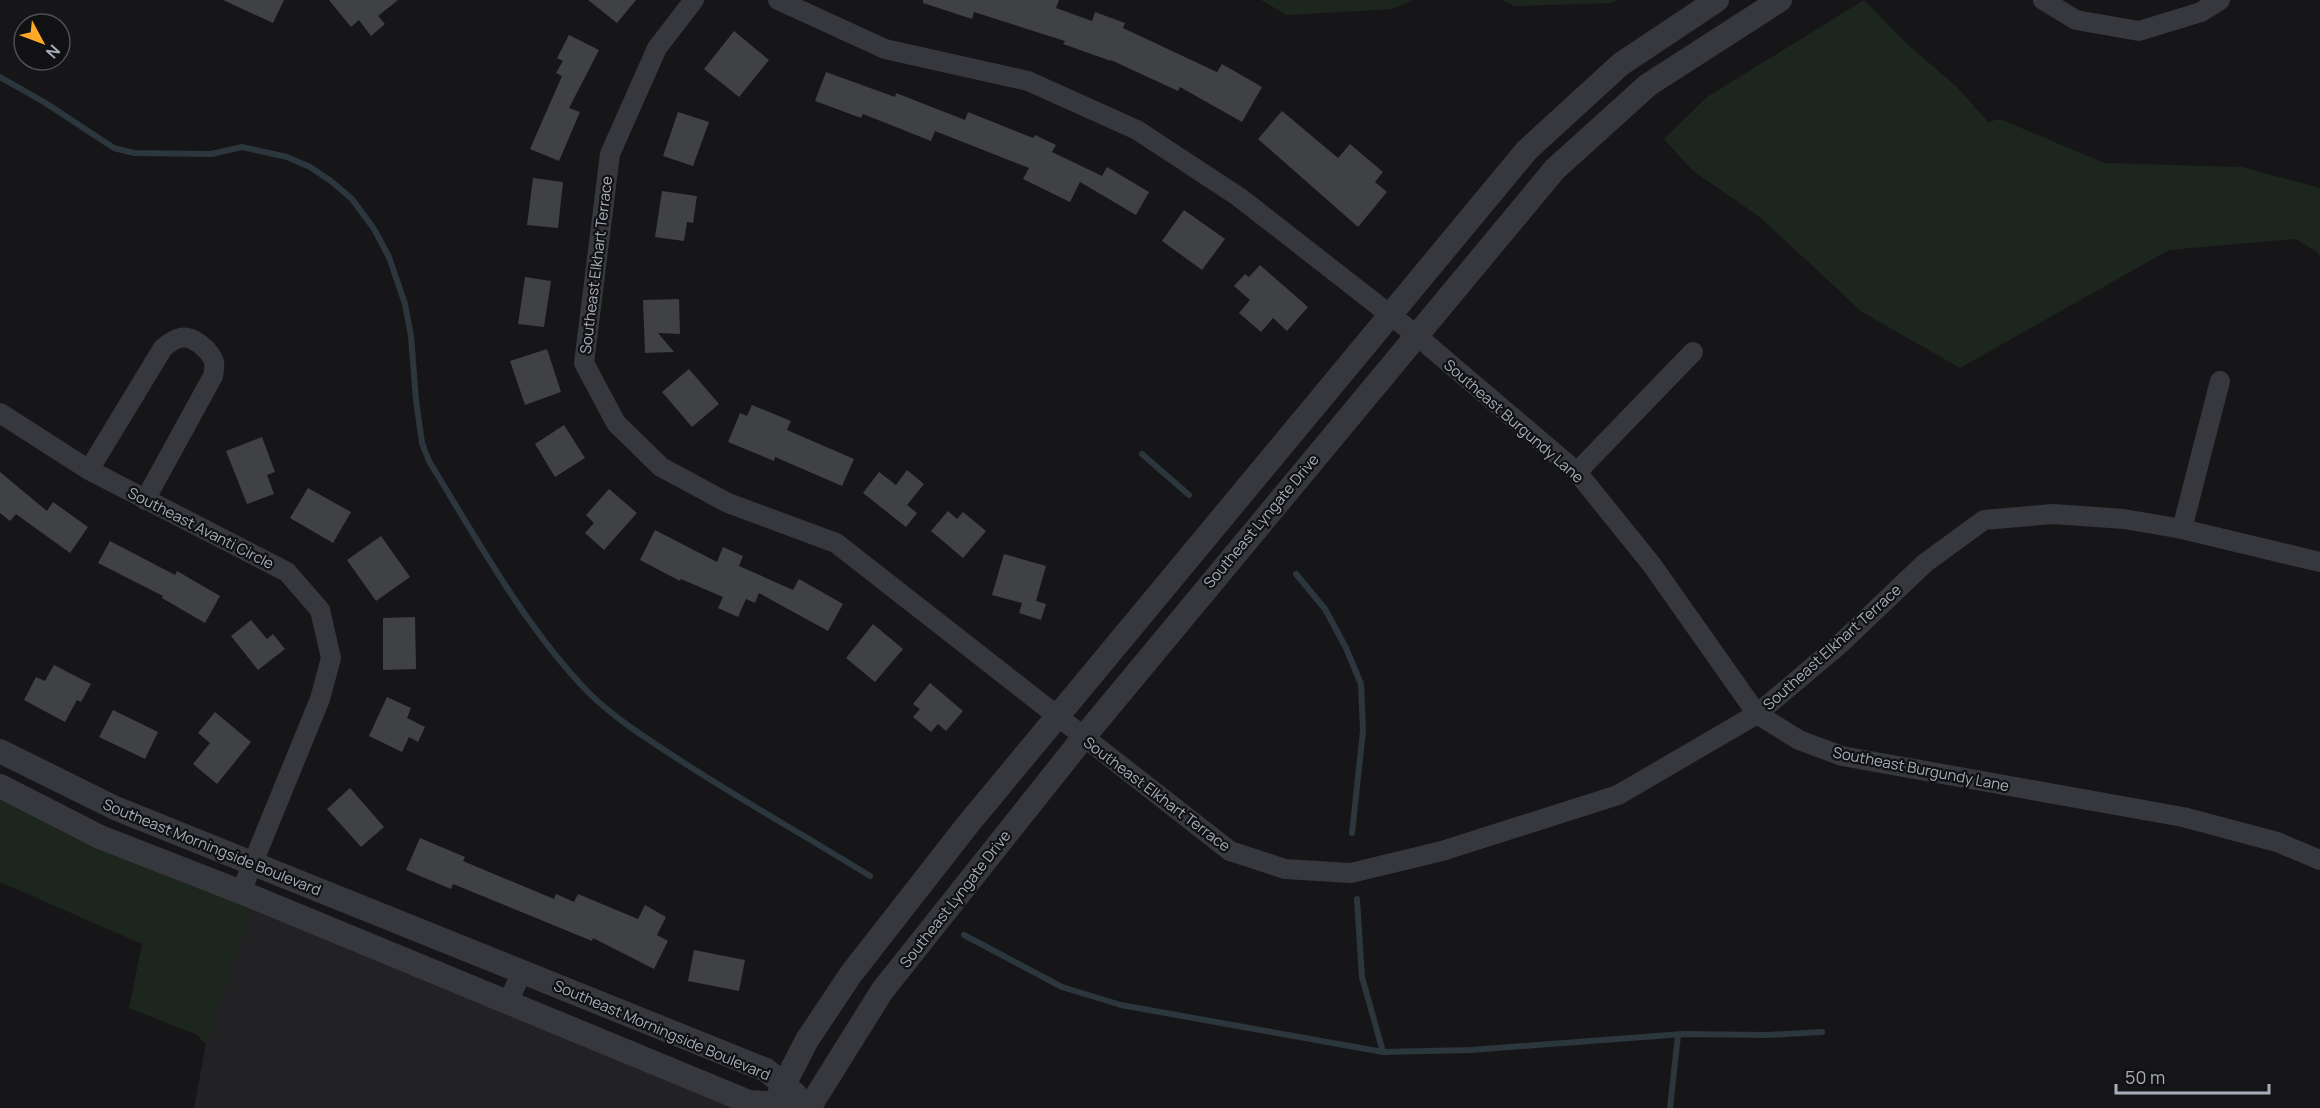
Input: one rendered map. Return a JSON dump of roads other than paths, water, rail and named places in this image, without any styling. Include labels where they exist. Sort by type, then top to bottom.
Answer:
[{"type":"street","name":"Southeast Elkhart Terrace","points":[[694,0],[657,48],[610,154],[584,363],[616,423],[661,467],[728,503],[836,543],[1230,851],[1285,869],[1351,873],[1442,850],[1618,795],[1757,714],[1840,644],[1925,563],[1984,520],[2053,514],[2124,519],[2182,529],[2320,562]]},
{"type":"street","name":"Southeast Burgundy Lane","points":[[778,0],[885,49],[1028,81],[1137,130],[1239,197],[1416,335],[1577,472],[1652,565],[1757,714],[1799,740],[1842,756],[2183,817],[2277,842],[2320,860]]},
{"type":"street","points":[[777,1098],[807,1040],[851,975],[969,823],[1527,150],[1621,64],[1717,0]]},
{"type":"street","name":"Southeast Lyngate Drive","points":[[810,1108],[882,991],[1083,738],[1556,169],[1648,86],[1780,0]]},
{"type":"street","points":[[2043,0],[2076,20],[2139,31],[2200,12],[2220,0]]},
{"type":"street","points":[[89,470],[163,348],[181,338],[199,343],[210,354],[215,364],[213,376],[145,500]]},
{"type":"street","points":[[1577,472],[1693,351]]},
{"type":"street","points":[[2182,529],[2220,381]]},
{"type":"street","name":"Southeast Avanti Circle","points":[[0,413],[89,470],[287,572],[320,610],[331,658],[320,699],[241,892]]},
{"type":"street","name":"Southeast Morningside Boulevard","points":[[0,751],[115,808],[766,1070],[777,1098]]},
{"type":"street","name":"Southeast Morningside Boulevard","points":[[0,786],[100,837],[241,892],[748,1102],[777,1098],[810,1108]]},
{"type":"street","points":[[508,1002],[522,972]]},
{"type":"waterway","points":[[0,77],[44,102],[114,148],[134,153],[211,154],[242,147],[287,157],[310,167],[352,199],[374,229],[389,257],[405,304],[411,336],[422,443],[429,461],[502,581],[543,639],[588,692],[628,726],[721,786],[870,876]]},
{"type":"waterway","points":[[1142,454],[1189,495]]},
{"type":"waterway","points":[[1296,574],[1325,609],[1346,648],[1361,684],[1363,731],[1352,833]]},
{"type":"waterway","points":[[1357,899],[1362,977],[1383,1052]]},
{"type":"waterway","points":[[964,935],[1062,987],[1121,1005],[1383,1052],[1471,1050],[1683,1034],[1768,1035],[1822,1032]]},
{"type":"waterway","points":[[1670,1108],[1678,1035]]}]
